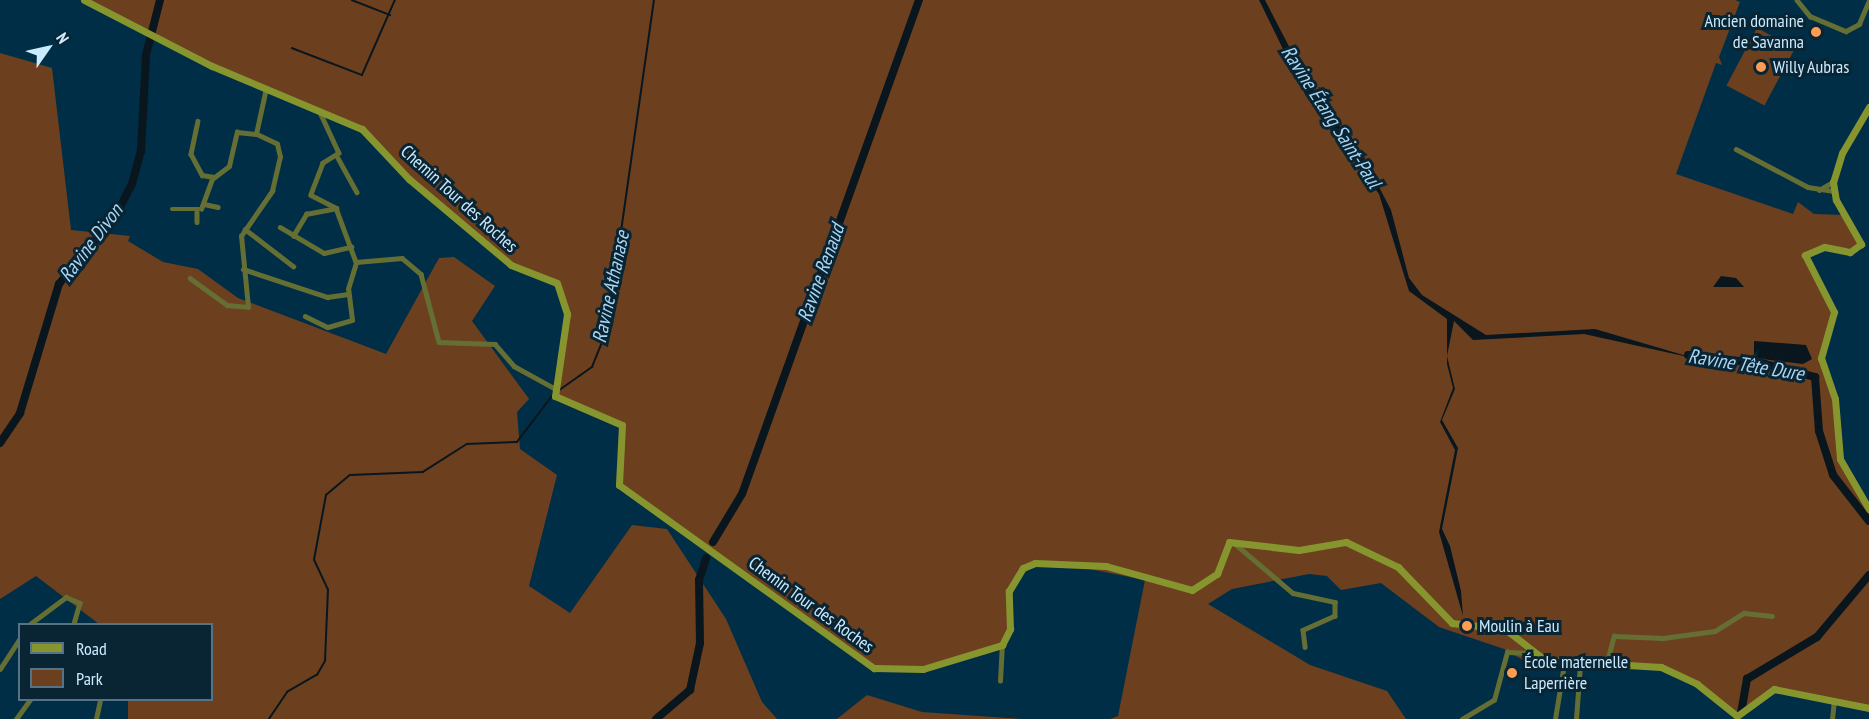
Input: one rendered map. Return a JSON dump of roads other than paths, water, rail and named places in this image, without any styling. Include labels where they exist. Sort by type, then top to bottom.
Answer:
[{"type":"street","name":"Chemin Tour des Roches","points":[[84,0],[266,88],[368,134],[409,179],[511,265],[560,286],[567,314],[554,388],[563,404],[622,425],[616,479],[623,489],[858,661],[888,671],[922,669],[1002,645]]},
{"type":"street","points":[[1797,2],[1846,31],[1858,24],[1869,1]]},
{"type":"street","points":[[256,134],[266,88]]},
{"type":"street","points":[[1869,106],[1842,153],[1833,182],[1834,191],[1861,244],[1850,252],[1824,247],[1805,255],[1834,312],[1821,358],[1836,399],[1840,459],[1869,509]]},
{"type":"street","points":[[319,110],[338,158],[357,192]]},
{"type":"street","points":[[198,122],[191,154],[202,175],[214,177]]},
{"type":"street","points":[[190,278],[227,305],[248,307],[243,269],[245,229],[272,191],[280,157],[277,144],[256,134],[237,132],[230,166],[214,177],[204,204],[197,212],[197,222]]},
{"type":"street","points":[[1736,149],[1819,190],[1834,191]]},
{"type":"street","points":[[305,316],[320,326],[350,322],[354,314],[348,294],[356,262],[351,247],[336,208],[311,195],[323,163],[338,158]]},
{"type":"street","points":[[1819,190],[1833,182]]},
{"type":"street","points":[[204,204],[218,207]]},
{"type":"street","points":[[293,236],[306,214],[336,208]]},
{"type":"street","points":[[172,209],[197,212]]},
{"type":"street","points":[[280,227],[324,253],[351,247]]},
{"type":"street","points":[[245,229],[293,266]]},
{"type":"street","points":[[356,262],[402,258],[421,274],[439,342],[495,344],[514,366],[554,388]]},
{"type":"street","points":[[243,269],[327,297],[348,294]]},
{"type":"street","points":[[1000,681],[1002,645],[1010,629],[1009,591],[1023,568],[1049,561],[1106,566],[1129,576],[1198,589],[1216,574],[1232,541]]},
{"type":"street","points":[[1232,541],[1293,593],[1336,605],[1335,616],[1303,630],[1305,647]]},
{"type":"street","points":[[1232,541],[1299,550],[1346,542],[1398,567],[1452,623],[1497,626],[1516,634],[1531,653]]},
{"type":"street","points":[[31,623],[66,597],[80,603],[81,623]]},
{"type":"street","points":[[1606,665],[1614,636],[1663,638],[1715,631],[1743,613],[1772,616]]},
{"type":"street","points":[[75,623],[79,617]]},
{"type":"street","points":[[0,669],[18,641]]},
{"type":"street","points":[[1462,719],[1494,700],[1507,652],[1531,653],[1564,664],[1643,664],[1677,673],[1737,716],[1774,689],[1869,708]]},
{"type":"street","points":[[0,654],[8,655]]},
{"type":"street","points":[[1555,719],[1564,664]]},
{"type":"street","points":[[1576,719],[1580,665]]},
{"type":"street","points":[[16,719],[29,701]]},
{"type":"street","points":[[96,719],[100,701]]},
{"type":"street","points":[[1832,719],[1834,701]]},
{"type":"water","name":"Ravine Étang Saint-Paul","points":[[1259,0],[1265,0],[1309,85],[1366,162],[1391,210],[1409,278],[1422,295],[1486,335],[1595,329],[1697,359],[1584,334],[1473,340],[1454,321],[1447,356],[1447,319],[1409,291],[1379,194],[1305,94]]},
{"type":"water","points":[[1721,276],[1736,278],[1744,287],[1713,287]]},
{"type":"water","points":[[1754,341],[1806,345],[1812,359],[1803,364],[1754,358]]},
{"type":"water","points":[[1447,356],[1455,389],[1442,420],[1458,448],[1442,529],[1450,546],[1461,591],[1463,616],[1439,532],[1455,450],[1440,422],[1453,388]]},
{"type":"waterway","name":"Ravine Divon","points":[[0,443],[20,413],[59,284],[116,215],[132,184],[141,151],[146,55],[160,0]]},
{"type":"waterway","points":[[352,0],[390,15]]},
{"type":"waterway","points":[[292,48],[362,75],[395,0]]},
{"type":"waterway","name":"Ravine Athanase","points":[[558,391],[592,367],[607,330],[654,0]]},
{"type":"waterway","name":"Ravine Renaud","points":[[713,542],[742,494],[919,0]]},
{"type":"waterway","name":"Ravine Tête Dure","points":[[1688,355],[1765,364],[1815,377],[1819,431],[1833,475],[1869,521]]},
{"type":"waterway","name":"Ravine Athanase","points":[[269,719],[287,692],[317,675],[325,661],[328,590],[314,560],[326,495],[350,475],[423,472],[467,444],[517,442],[552,396]]},
{"type":"waterway","name":"Ravine Renaud","points":[[656,719],[690,690],[700,643],[699,580],[706,558]]},
{"type":"waterway","name":"Ravine Tête Dure","points":[[1741,713],[1747,679],[1817,637],[1869,575]]},
{"type":"place","name":"Ancien domaine de Savanna","points":[[1816,32]]},
{"type":"place","name":"Willy Aubras","points":[[1761,67]]},
{"type":"place","name":"Moulin à Eau","points":[[1467,626]]},
{"type":"place","name":"École maternelle Laperrière","points":[[1512,673]]}]
